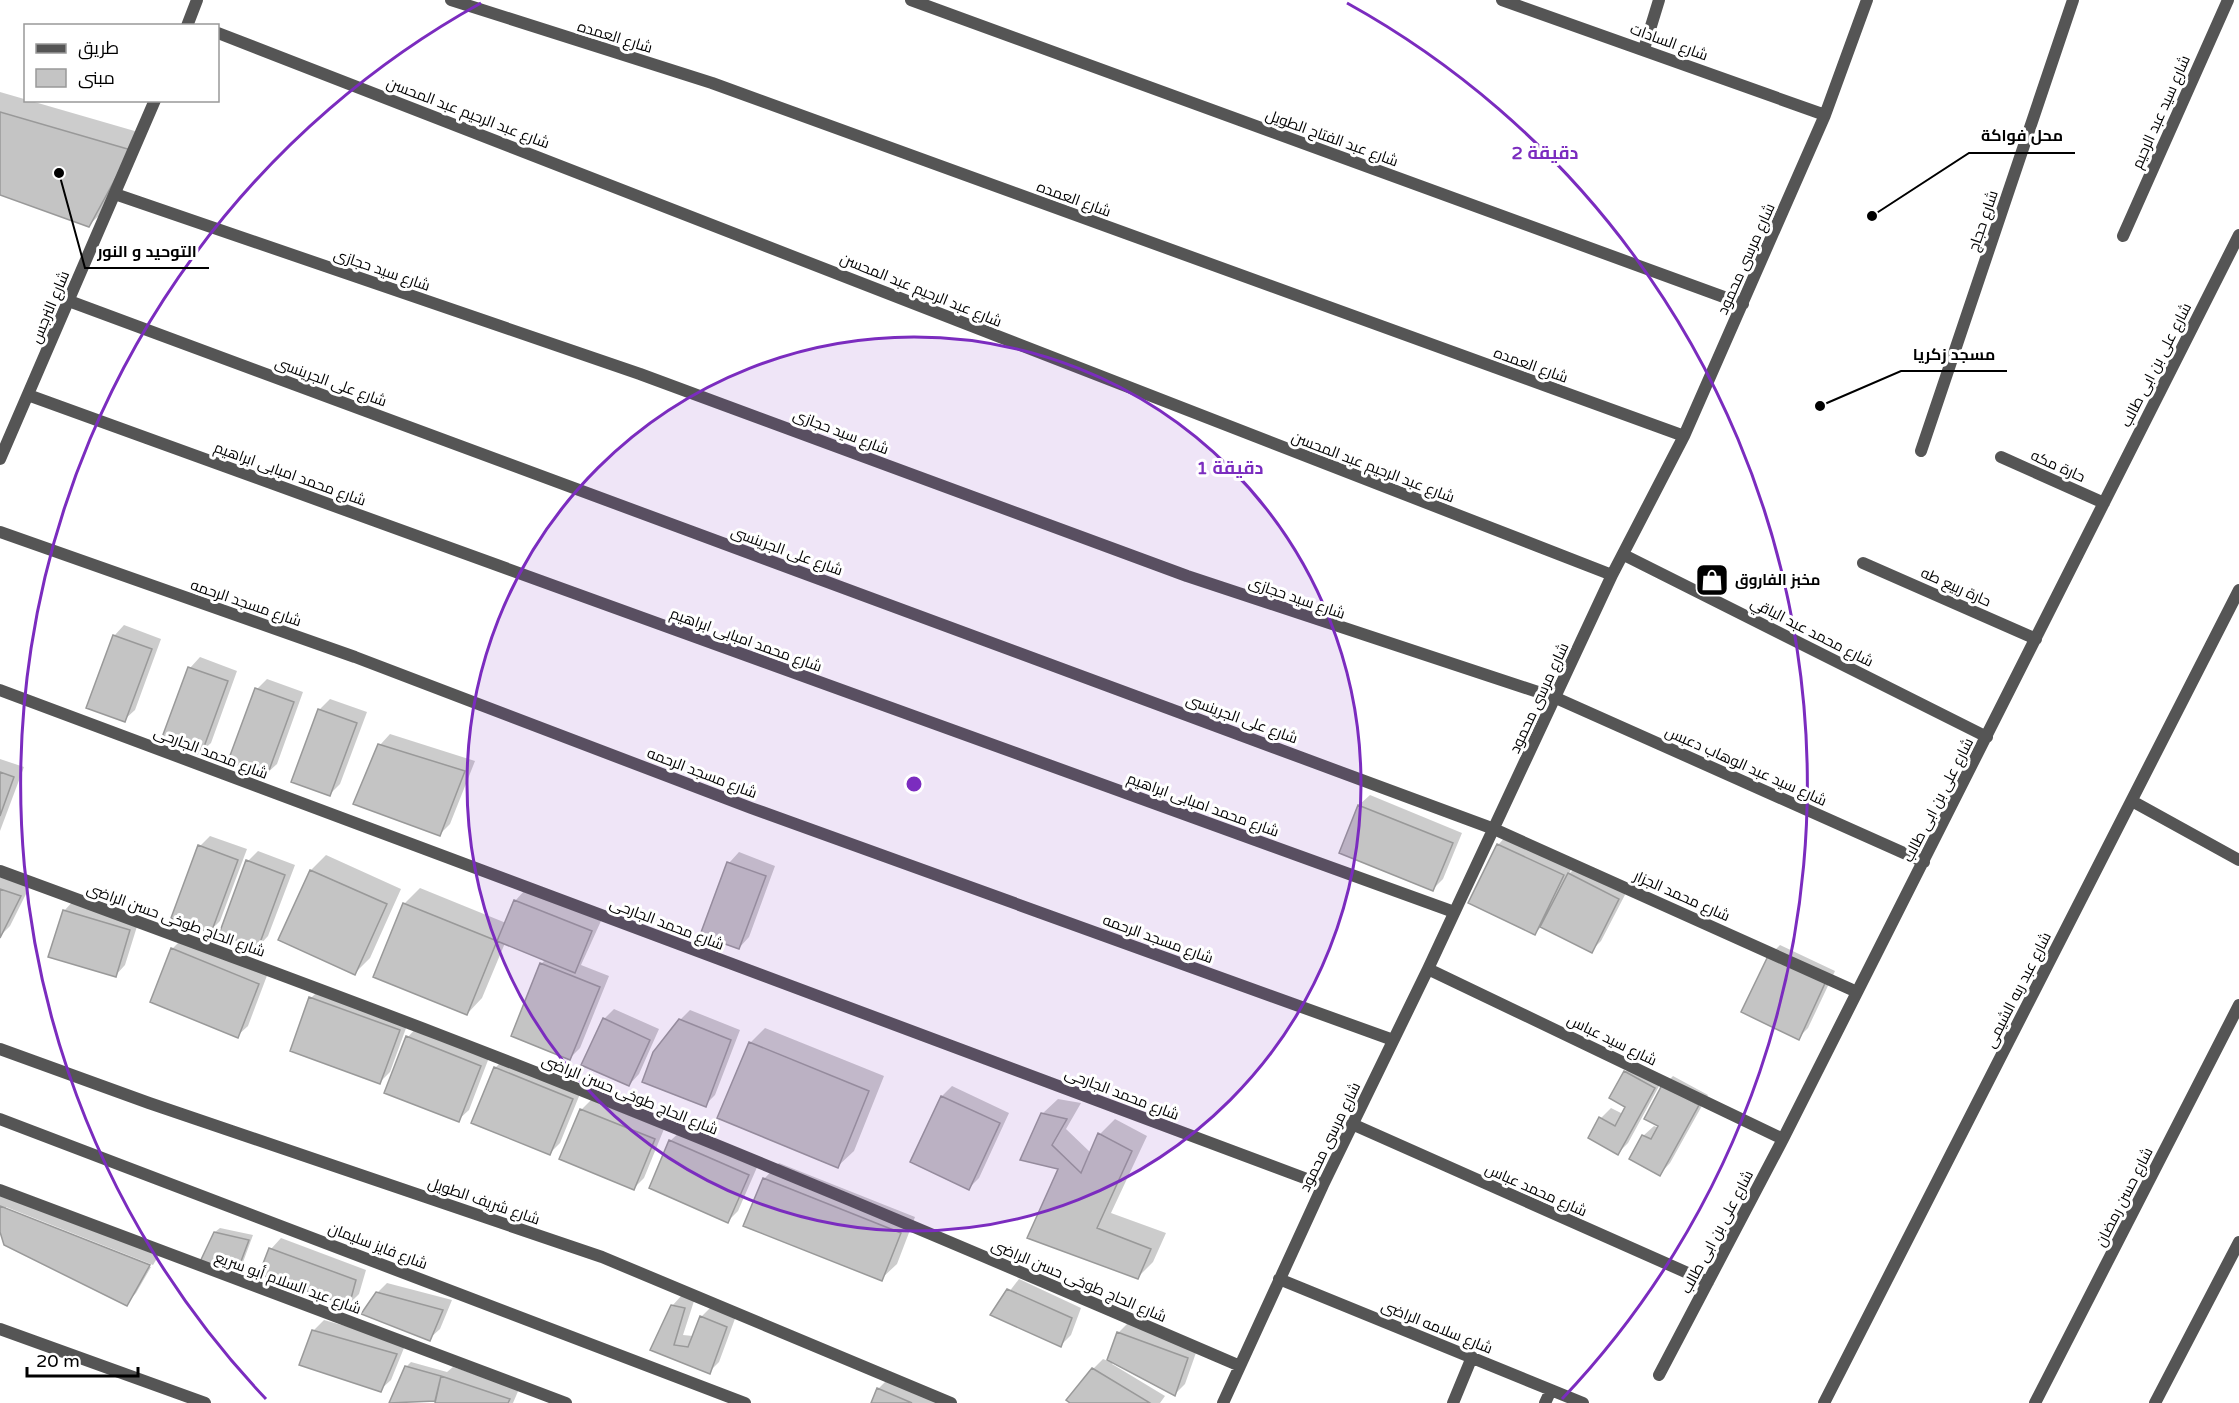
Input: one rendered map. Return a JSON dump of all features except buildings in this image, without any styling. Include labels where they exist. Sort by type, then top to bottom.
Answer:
[{"type":"street","points":[[191,24],[198,0]]},
{"type":"street","name":"شارع العمده","points":[[451,0],[712,83],[1684,436]]},
{"type":"street","name":"شارع عبد الفتاح الطويل","points":[[911,0],[1743,303]]},
{"type":"street","name":"شارع السادات","points":[[1502,0],[1531,4],[1644,49],[1825,115]]},
{"type":"street","points":[[1644,49],[1659,0]]},
{"type":"street","name":"شارع مرسى محمود","points":[[1223,1403],[1323,1185],[1428,969],[1612,575],[1684,436],[1825,115],[1867,0]]},
{"type":"street","name":"شارع حجاج","points":[[1922,451],[2073,0]]},
{"type":"street","name":"شارع سيد عبد الرحيم","points":[[2122,236],[2228,0]]},
{"type":"street","name":"شارع عبد الرحيم عبد المحسن","points":[[219,33],[1612,575]]},
{"type":"street","name":"شارع النرجس","points":[[0,459],[154,102]]},
{"type":"street","name":"شارع سيد حجازى","points":[[116,194],[640,374],[1177,573],[1556,698]]},
{"type":"street","name":"شارع على بن ابى طالب","points":[[1659,1375],[1783,1139],[1924,862],[2239,235]]},
{"type":"street","name":"شارع على الجرينسى","points":[[69,301],[1494,829]]},
{"type":"street","name":"شارع محمد امبابى ابراهيم","points":[[28,395],[1455,912]]},
{"type":"street","name":"حارة مكه","points":[[2001,458],[2104,503]]},
{"type":"street","name":"شارع مسجد الرحمه","points":[[0,532],[355,657],[751,808],[1393,1040]]},
{"type":"street","name":"شارع محمد عبد الباقي","points":[[1624,555],[1987,737]]},
{"type":"street","name":"حارة ربيع طه","points":[[1863,562],[2037,639]]},
{"type":"street","name":"شارع عبد ربه الشيمى","points":[[1824,1403],[2239,590]]},
{"type":"street","name":"شارع محمد الجارحى","points":[[0,690],[1323,1185]]},
{"type":"street","name":"شارع سيد عبد الوهاب دعبس","points":[[1556,698],[1924,862]]},
{"type":"street","points":[[2132,801],[2239,860]]},
{"type":"street","name":"شارع محمد الجزار","points":[[1494,829],[1857,992]]},
{"type":"street","name":"شارع الحاج طوخى حسن الراضى","points":[[0,871],[430,1031],[629,1110],[885,1214],[1240,1366]]},
{"type":"street","name":"شارع سيد عباس","points":[[1428,969],[1783,1139]]},
{"type":"street","name":"شارع حسن رمضان","points":[[2035,1403],[2239,1005]]},
{"type":"street","name":"شارع شريف الطويل","points":[[0,1049],[149,1103],[602,1257],[951,1403]]},
{"type":"street","name":"شارع فايز سليمان","points":[[0,1119],[745,1403]]},
{"type":"street","name":"شارع محمد عباس","points":[[1352,1124],[1708,1282]]},
{"type":"street","name":"شارع عبد السلام أبو سريع","points":[[0,1190],[566,1403]]},
{"type":"street","points":[[2155,1403],[2239,1242]]},
{"type":"street","name":"شارع سلامه الراضى","points":[[1279,1279],[1583,1403]]},
{"type":"street","points":[[0,1329],[205,1403]]},
{"type":"street","points":[[1453,1403],[1472,1357]]},
{"type":"street","points":[[1545,1403],[1551,1390]]},
{"type":"place","name":"التوحيد و النور","points":[[59,173]]},
{"type":"place","name":"محل فواكة","points":[[1872,216]]},
{"type":"place","name":"مسجد زكريا","points":[[1820,406]]},
{"type":"place","name":"مخبز الفاروق","points":[[1712,580]]}]
